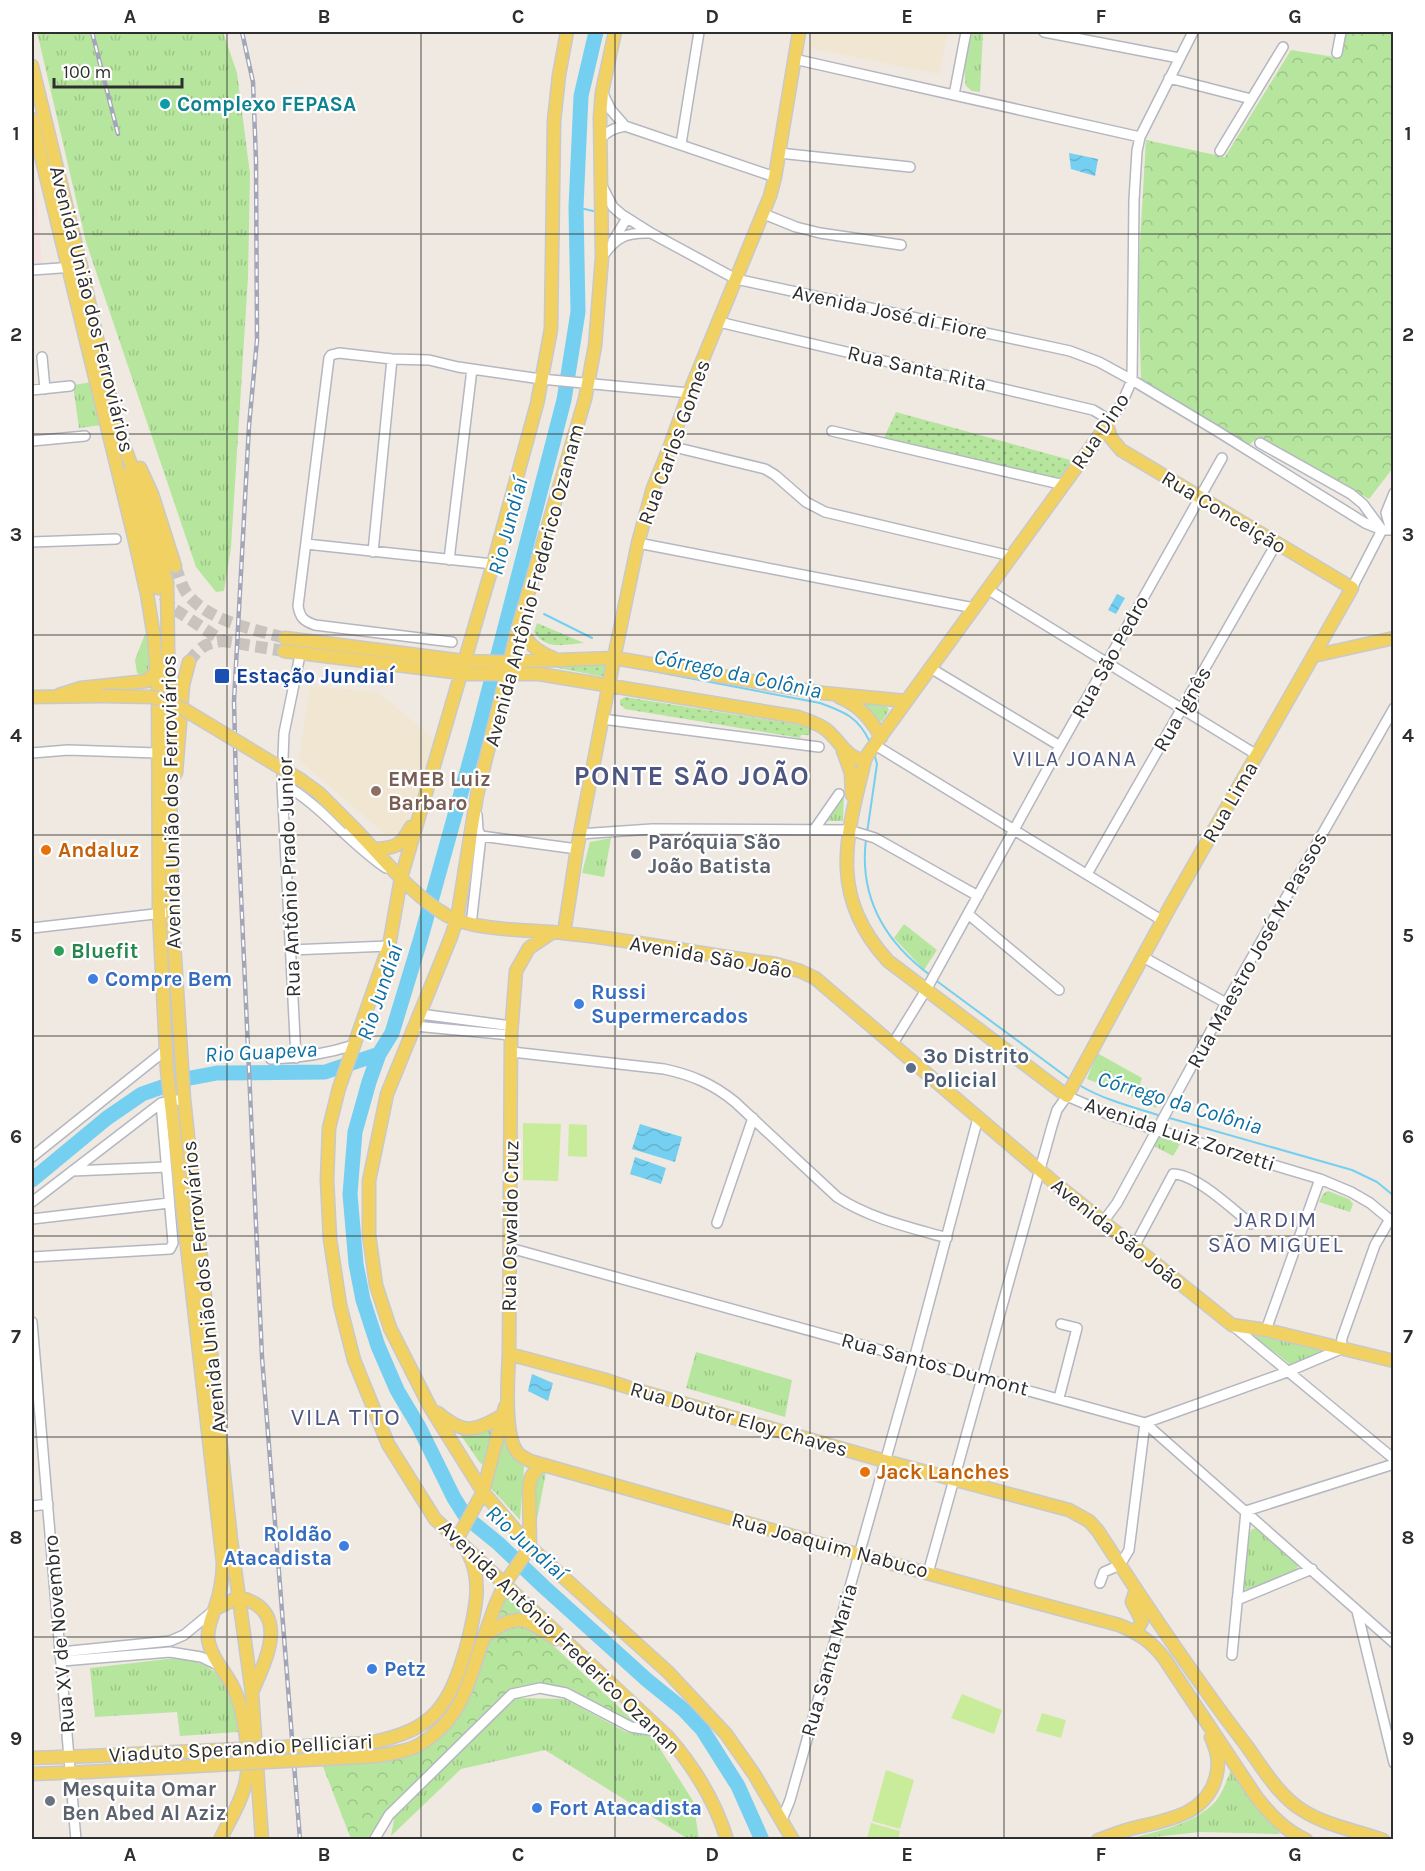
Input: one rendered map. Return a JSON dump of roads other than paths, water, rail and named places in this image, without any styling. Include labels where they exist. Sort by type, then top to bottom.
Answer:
[{"type":"main road","name":"Avenida Antônio Frederico Ozanam","points":[[339,1088],[389,946],[401,878],[421,807],[467,668],[493,564],[545,380],[551,329],[555,121],[559,75],[567,32]]},
{"type":"main road","name":"Avenida Antônio Frederico Ozanam","points":[[615,32],[602,92],[600,140],[602,257],[595,346],[584,383],[570,452],[505,668],[477,795],[460,906],[452,917],[451,937],[387,1094],[369,1181],[369,1235],[376,1285],[390,1328],[430,1407],[483,1492],[529,1549],[668,1672],[726,1734],[793,1839]]},
{"type":"main road","name":"Rua Carlos Gomes","points":[[559,933],[638,543],[653,488],[689,393],[764,214],[775,177],[799,32]]},
{"type":"main road","name":"Avenida União dos Ferroviários","points":[[32,66],[115,410],[116,424],[146,506],[167,583],[170,840],[165,913],[182,1066],[174,1098],[223,1563],[223,1579],[208,1637],[218,1665],[238,1698],[247,1773],[240,1799],[220,1839]]},
{"type":"main road","name":"Avenida União dos Ferroviários","points":[[32,119],[147,594],[156,671],[157,753],[165,913],[167,1070],[174,1098],[252,1693],[262,1839]]},
{"type":"main road","points":[[115,410],[152,494],[175,566]]},
{"type":"main road","name":"Rua Dino","points":[[873,749],[1107,425]]},
{"type":"main road","name":"Rua Conceição","points":[[1107,425],[1111,438],[1121,450],[1352,588]]},
{"type":"main road","points":[[112,448],[122,462],[138,511],[158,588]]},
{"type":"main road","name":"Rua Lima","points":[[1069,1093],[1163,921],[1352,588]]},
{"type":"main road","points":[[518,628],[536,651],[554,659]]},
{"type":"main road","points":[[1313,656],[1394,638]]},
{"type":"main road","points":[[284,645],[467,668],[505,668],[798,717],[826,729],[854,758],[873,749],[862,711],[846,700],[823,693]]},
{"type":"main road","points":[[505,668],[554,659],[614,658],[823,693],[906,701]]},
{"type":"main road","points":[[170,840],[183,685],[189,662]]},
{"type":"main road","points":[[32,697],[59,695],[81,688],[147,681],[156,671]]},
{"type":"main road","name":"Avenida São João","points":[[59,695],[152,697],[165,700],[185,710],[319,793],[376,849],[401,878],[452,917],[485,926],[559,933],[776,964],[815,978],[1041,1171],[1232,1325]]},
{"type":"main road","points":[[835,737],[851,773],[852,812]]},
{"type":"main road","name":"Avenida Luiz Zorzetti","points":[[873,749],[852,812],[854,831],[848,884],[858,919],[871,942],[888,961],[928,986],[1069,1093]]},
{"type":"main road","points":[[376,849],[398,845],[404,840],[421,807]]},
{"type":"main road","points":[[460,906],[485,926]]},
{"type":"main road","name":"Rua Oswaldo Cruz","points":[[541,1464],[521,1456],[514,1446],[507,1394],[512,1030],[516,971],[529,948],[559,933]]},
{"type":"main road","name":"Avenida Antônio Frederico Ozanan","points":[[339,1088],[329,1128],[327,1180],[330,1239],[340,1305],[354,1360],[388,1444],[435,1519],[459,1536],[466,1550],[508,1577],[582,1655],[686,1757],[700,1777],[721,1820],[727,1839]]},
{"type":"main road","points":[[1232,1325],[1266,1330],[1394,1361]]},
{"type":"main road","name":"Rua Doutor Eloy Chaves","points":[[509,1354],[1080,1515],[1098,1531],[1174,1646],[1239,1736],[1288,1798],[1300,1809],[1321,1820],[1383,1839]]},
{"type":"main road","points":[[459,1536],[483,1492],[507,1394]]},
{"type":"main road","points":[[430,1407],[457,1427],[477,1429],[503,1415]]},
{"type":"main road","points":[[529,1549],[529,1487],[531,1477],[541,1464]]},
{"type":"main road","name":"Rua Joaquim Nabuco","points":[[541,1464],[858,1555],[1119,1625],[1139,1634]]},
{"type":"main road","name":"Viaduto Sperandio Pelliciari","points":[[32,1774],[366,1756],[401,1752],[418,1746],[459,1707],[467,1691],[484,1637],[508,1577],[529,1549]]},
{"type":"main road","name":"Viaduto Sperandio Pelliciari","points":[[32,1758],[369,1743],[395,1738],[414,1731],[440,1708],[450,1695],[457,1680],[467,1645],[476,1590],[476,1571],[466,1550]]},
{"type":"main road","points":[[1136,1589],[1132,1602],[1142,1621],[1139,1634]]},
{"type":"main road","points":[[215,1609],[239,1597],[252,1600],[262,1607],[268,1620],[271,1636],[270,1648],[252,1693]]},
{"type":"main road","points":[[484,1637],[503,1622],[518,1619],[535,1626],[582,1655]]},
{"type":"main road","points":[[1139,1634],[1150,1629],[1155,1630],[1174,1646]]},
{"type":"main road","points":[[1139,1634],[1164,1658],[1273,1818],[1285,1828],[1306,1839]]},
{"type":"main road","points":[[1098,1839],[1168,1820],[1201,1804],[1214,1786],[1218,1770],[1216,1748],[1206,1721]]},
{"type":"street","points":[[681,144],[699,32]]},
{"type":"street","points":[[954,95],[966,32]]},
{"type":"street","points":[[1044,32],[1179,58]]},
{"type":"street","name":"Rua Dino","points":[[1107,425],[1122,403],[1132,381],[1134,200],[1140,137],[1193,32]]},
{"type":"street","points":[[1337,53],[1341,32]]},
{"type":"street","points":[[1220,151],[1283,47]]},
{"type":"street","points":[[794,59],[1140,137]]},
{"type":"street","points":[[1169,78],[1251,99]]},
{"type":"street","points":[[602,92],[611,110],[625,126]]},
{"type":"street","points":[[600,140],[608,131],[625,126],[775,177]]},
{"type":"street","points":[[779,153],[910,167]]},
{"type":"street","name":"Avenida José di Fiore","points":[[601,184],[613,207],[627,218],[736,279],[1070,351],[1099,362],[1217,431],[1355,517],[1389,530]]},
{"type":"street","points":[[764,214],[796,227],[820,233],[901,245]]},
{"type":"street","points":[[602,257],[627,218]]},
{"type":"street","points":[[612,243],[627,234],[651,233]]},
{"type":"street","points":[[32,270],[81,266]]},
{"type":"street","name":"Rua Santa Rita","points":[[719,322],[1093,410],[1103,416],[1107,425]]},
{"type":"street","points":[[452,642],[315,625],[304,621],[299,614],[298,606],[328,361],[331,355],[339,353],[392,359],[429,360],[545,380],[689,393]]},
{"type":"street","points":[[42,357],[45,389]]},
{"type":"street","points":[[373,552],[392,359]]},
{"type":"street","points":[[450,560],[472,369]]},
{"type":"street","points":[[32,390],[70,386]]},
{"type":"street","points":[[832,431],[1064,485]]},
{"type":"street","points":[[32,441],[85,436]]},
{"type":"street","points":[[1260,443],[1351,494],[1389,530]]},
{"type":"street","points":[[670,446],[765,469],[806,502],[825,512],[1011,556]]},
{"type":"street","name":"Rua São Pedro","points":[[892,1045],[928,986],[1222,458]]},
{"type":"street","points":[[1389,530],[1386,513],[1394,493]]},
{"type":"street","name":"Rua Lima","points":[[1352,588],[1389,530]]},
{"type":"street","points":[[32,542],[116,539]]},
{"type":"street","points":[[638,543],[974,608]]},
{"type":"street","points":[[306,544],[493,564]]},
{"type":"street","name":"Rua Ignês","points":[[1087,874],[1276,544]]},
{"type":"street","points":[[987,589],[1257,755]]},
{"type":"street","name":"Rua Antônio Prado Junior","points":[[296,1058],[282,783],[284,733],[299,660]]},
{"type":"street","points":[[932,669],[1060,746]]},
{"type":"street","name":"Rua Maestro José M. Passos","points":[[1103,1222],[1117,1203],[1226,1003],[1394,708]]},
{"type":"street","points":[[602,719],[819,747]]},
{"type":"street","points":[[873,749],[1163,921]]},
{"type":"street","points":[[32,753],[68,750],[157,753]]},
{"type":"street","name":"Avenida São João","points":[[282,783],[300,793],[358,846],[401,878]]},
{"type":"street","points":[[814,830],[838,794]]},
{"type":"street","points":[[472,916],[482,836],[477,820],[477,795]]},
{"type":"street","points":[[579,834],[652,829],[854,831],[875,838],[978,896]]},
{"type":"street","points":[[482,836],[577,849]]},
{"type":"street","points":[[32,928],[165,913]]},
{"type":"street","points":[[968,914],[1059,990]]},
{"type":"street","points":[[290,950],[389,946]]},
{"type":"street","points":[[1143,957],[1226,1003]]},
{"type":"street","points":[[418,1020],[512,1030]]},
{"type":"street","points":[[271,1059],[329,1054],[354,1045]]},
{"type":"street","points":[[32,1157],[167,1049]]},
{"type":"street","points":[[512,1052],[619,1063],[686,1074],[719,1089],[837,1197],[872,1216],[947,1238]]},
{"type":"street","points":[[928,1573],[1057,1110],[1069,1093]]},
{"type":"street","name":"Avenida Luiz Zorzetti","points":[[1069,1093],[1110,1114],[1159,1126],[1320,1179],[1370,1203],[1391,1221]]},
{"type":"street","points":[[32,1257],[170,1249],[173,1243],[166,1167],[174,1098]]},
{"type":"street","points":[[32,1202],[174,1098]]},
{"type":"street","name":"Rua Santa Maria","points":[[782,1820],[790,1800],[914,1359],[978,1118]]},
{"type":"street","points":[[717,1222],[753,1119]]},
{"type":"street","points":[[72,1172],[166,1167]]},
{"type":"street","points":[[1134,1247],[1173,1174],[1183,1174],[1201,1184],[1251,1224]]},
{"type":"street","points":[[1266,1330],[1320,1179]]},
{"type":"street","points":[[32,1219],[170,1203]]},
{"type":"street","points":[[1100,1583],[1104,1572],[1120,1565],[1129,1550],[1145,1423],[1287,1372],[1341,1349],[1342,1338],[1375,1245],[1391,1221]]},
{"type":"street","name":"Rua Santos Dumont","points":[[510,1248],[1145,1423],[1394,1643]]},
{"type":"street","name":"Rua XV de Novembro","points":[[32,1322],[36,1428],[48,1504],[76,1839]]},
{"type":"street","points":[[1059,1398],[1077,1328],[1061,1324]]},
{"type":"street","name":"Avenida São João","points":[[1232,1325],[1394,1459]]},
{"type":"street","points":[[1319,1342],[1321,1348],[1319,1358]]},
{"type":"street","points":[[1232,1655],[1246,1512],[1394,1464]]},
{"type":"street","points":[[32,1506],[48,1504]]},
{"type":"street","points":[[1237,1600],[1312,1569]]},
{"type":"street","points":[[62,1657],[170,1641],[194,1628],[215,1609]]},
{"type":"street","points":[[1357,1611],[1394,1763]]},
{"type":"street","points":[[62,1657],[170,1652],[201,1657],[218,1665]]},
{"type":"street","points":[[374,1839],[389,1815],[512,1694],[540,1688],[566,1693],[631,1727],[663,1732]]},
{"type":"water","points":[[1069,153],[1098,159],[1095,176],[1071,169]]},
{"type":"water","points":[[1117,594],[1125,598],[1116,614],[1108,610]]},
{"type":"water","points":[[640,1124],[682,1137],[675,1162],[632,1149]]},
{"type":"water","points":[[635,1157],[666,1168],[661,1184],[630,1174]]},
{"type":"water","points":[[532,1374],[553,1383],[548,1401],[528,1391]]},
{"type":"waterway","name":"Rio Jundiaí","points":[[596,32],[581,96],[576,207],[578,312],[564,400],[478,732],[420,941],[392,1033],[379,1054],[355,1132],[350,1194],[356,1264],[363,1300],[378,1346],[397,1390],[466,1517],[499,1544],[647,1680],[684,1710],[702,1729],[738,1786],[762,1840]]},
{"type":"waterway","points":[[576,207],[593,211]]},
{"type":"waterway","name":"Córrego da Colônia","points":[[544,614],[592,638]]},
{"type":"waterway","name":"Córrego da Colônia","points":[[626,666],[820,703],[850,716],[861,727],[870,742]]},
{"type":"waterway","name":"Córrego da Colônia","points":[[867,833],[877,764],[874,753]]},
{"type":"waterway","name":"Córrego da Colônia","points":[[866,839],[867,880],[878,916],[900,947],[930,975]]},
{"type":"waterway","name":"Córrego da Colônia","points":[[934,979],[1072,1081]]},
{"type":"waterway","name":"Rio Guapeva","points":[[32,1180],[107,1118],[142,1094],[185,1079],[217,1073],[325,1072],[379,1054]]},
{"type":"waterway","name":"Córrego da Colônia","points":[[1079,1085],[1109,1099],[1161,1116]]},
{"type":"waterway","name":"Córrego da Colônia","points":[[1166,1117],[1352,1170],[1377,1182],[1394,1196]]},
{"type":"tunnel","points":[[175,566],[188,595],[208,612],[246,628],[285,638]]},
{"type":"tunnel","points":[[164,596],[171,607],[223,641],[284,651]]},
{"type":"tunnel","points":[[189,662],[203,647],[223,641]]},
{"type":"railway","points":[[92,32],[118,134]]},
{"type":"railway","points":[[242,32],[253,82],[257,340],[249,426],[234,701],[236,784],[262,1357],[300,1840]]},
{"type":"place","name":"Complexo FEPASA","points":[[165,104]]},
{"type":"place","name":"Estação Jundiaí","points":[[222,676]]},
{"type":"place","name":"EMEB Luiz Barbaro","points":[[376,791]]},
{"type":"place","name":"Andaluz","points":[[46,850]]},
{"type":"place","name":"Paróquia São João Batista","points":[[636,854]]},
{"type":"place","name":"Bluefit","points":[[59,951]]},
{"type":"place","name":"Compre Bem","points":[[93,979]]},
{"type":"place","name":"Russi Supermercados","points":[[579,1004]]},
{"type":"place","name":"3º Distrito Policial","points":[[911,1068]]},
{"type":"place","name":"Jack Lanches","points":[[865,1472]]},
{"type":"place","name":"Roldão Atacadista","points":[[344,1546]]},
{"type":"place","name":"Petz","points":[[372,1669]]},
{"type":"place","name":"Mesquita Omar Ben Abed Al Aziz","points":[[50,1801]]},
{"type":"place","name":"Fort Atacadista","points":[[537,1808]]},
{"type":"district","name":"VILA JOANA","points":[[1075,758]]},
{"type":"district","name":"PONTE SÃO JOÃO","points":[[692,776]]},
{"type":"district","name":"JARDIM SÃO MIGUEL","points":[[1276,1232]]},
{"type":"district","name":"VILA TITO","points":[[346,1417]]}]
